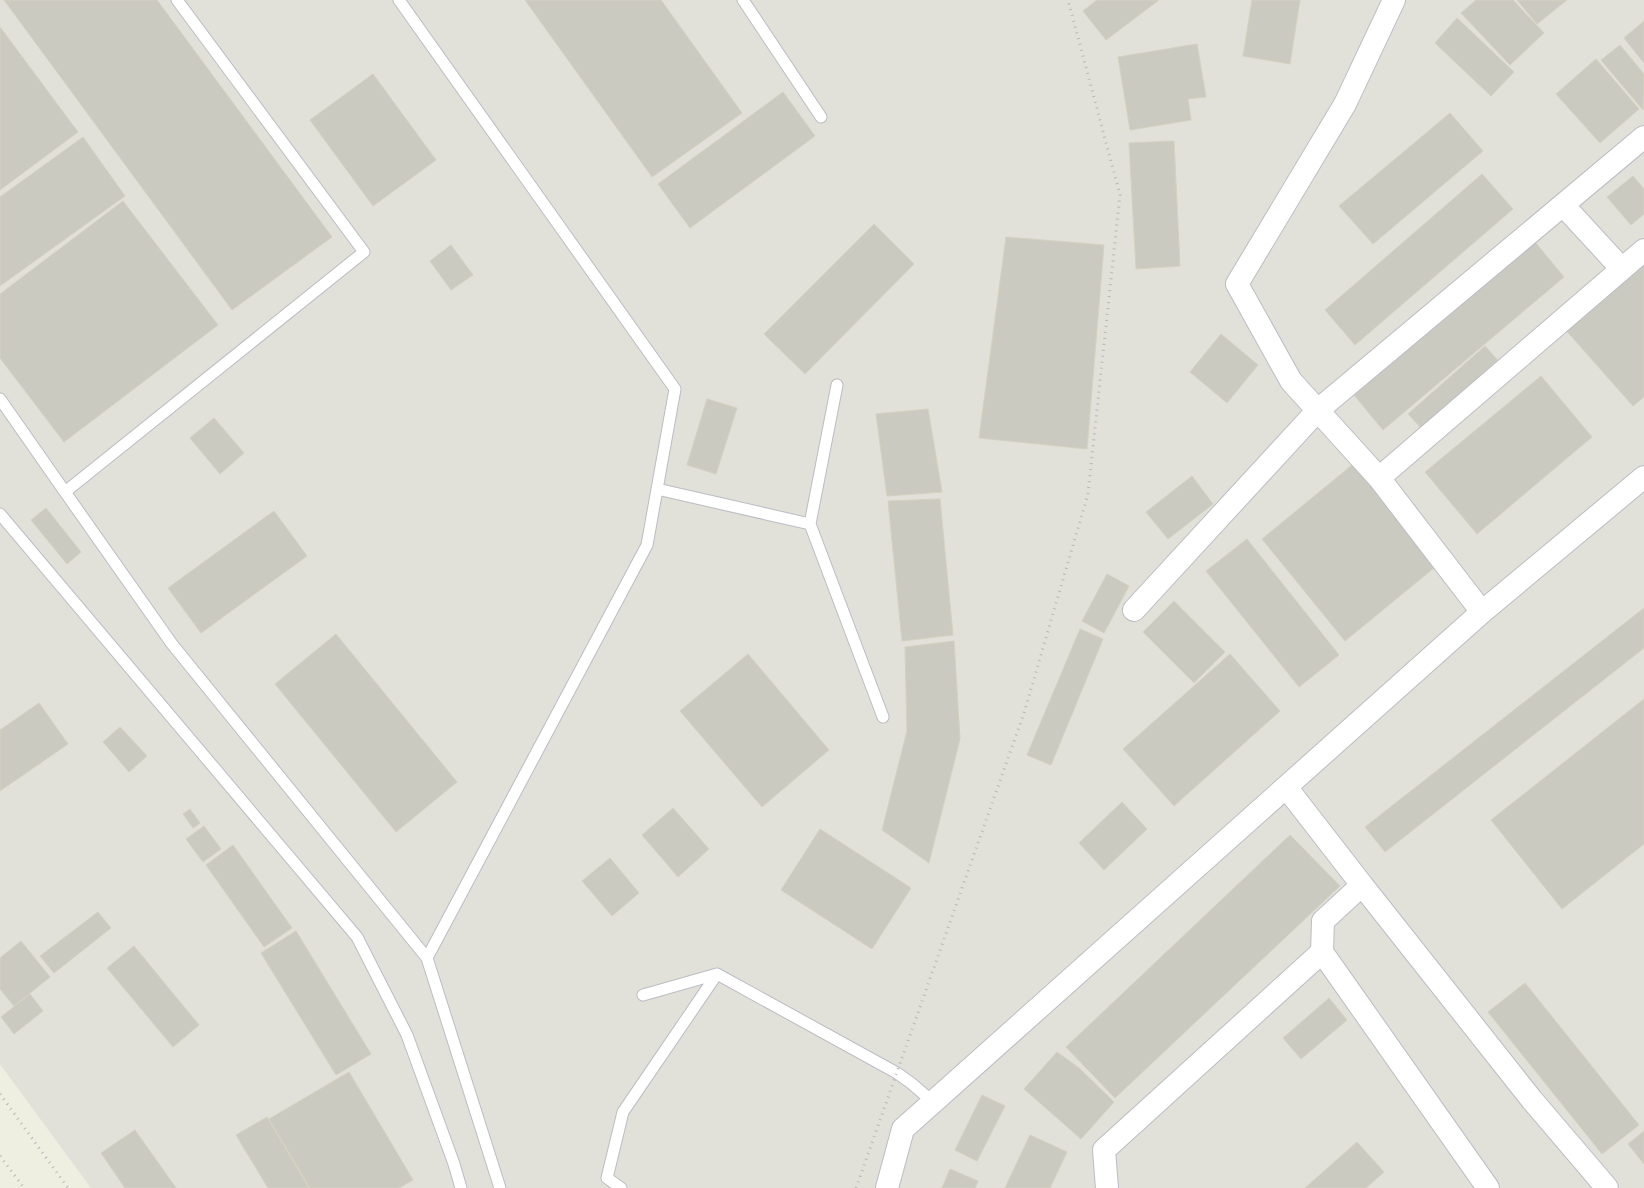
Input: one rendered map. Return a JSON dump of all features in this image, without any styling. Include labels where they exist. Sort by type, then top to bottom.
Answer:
[{"type":"street","points":[[1394,0],[1345,104],[1237,284],[1291,381],[1378,478],[1482,612]]},
{"type":"street","points":[[1134,610],[1318,410],[1644,137]]},
{"type":"street","points":[[1563,205],[1621,268]]},
{"type":"street","points":[[1378,478],[1621,268],[1644,250]]},
{"type":"street","points":[[887,1188],[903,1129],[1482,612],[1644,477]]},
{"type":"street","points":[[1286,787],[1532,1100],[1607,1188]]},
{"type":"street","points":[[1362,885],[1323,921],[1322,952],[1488,1188]]},
{"type":"street","points":[[1107,1188],[1104,1150],[1322,952]]},
{"type":"lane","points":[[65,492],[364,252],[177,0]]},
{"type":"lane","points":[[399,0],[675,390],[647,544],[427,958]]},
{"type":"lane","points":[[743,0],[821,117]]},
{"type":"lane","points":[[837,385],[810,524],[883,717]]},
{"type":"lane","points":[[0,399],[172,644],[427,958],[500,1188]]},
{"type":"lane","points":[[657,489],[810,524]]},
{"type":"lane","points":[[0,514],[357,937],[407,1035],[454,1164],[461,1188]]},
{"type":"lane","points":[[643,995],[717,974],[897,1073],[933,1102]]},
{"type":"lane","points":[[621,1188],[607,1178],[623,1112],[717,974]]},
{"type":"shaded area","points":[[0,0],[1644,0],[1644,1188],[91,1188],[0,1064]]},
{"type":"building","points":[[4,0],[157,0],[332,237],[232,310]]},
{"type":"building","points":[[525,0],[661,0],[742,113],[652,177]]},
{"type":"building","points":[[1097,0],[1159,0],[1106,40],[1083,11]]},
{"type":"building","points":[[1252,0],[1300,0],[1290,64],[1243,56]]},
{"type":"building","points":[[1476,0],[1513,0],[1544,33],[1510,65],[1461,13]]},
{"type":"building","points":[[1517,0],[1567,0],[1537,24]]},
{"type":"building","points":[[1457,18],[1514,72],[1491,96],[1435,43]]},
{"type":"building","points":[[1644,21],[1644,63],[1624,38]]},
{"type":"building","points":[[0,27],[78,132],[0,190]]},
{"type":"building","points":[[1197,44],[1206,97],[1188,99],[1191,120],[1130,130],[1118,57]]},
{"type":"building","points":[[1620,45],[1644,74],[1643,110],[1601,60]]},
{"type":"building","points":[[1596,59],[1639,109],[1600,143],[1556,94]]},
{"type":"building","points":[[373,74],[436,160],[373,206],[310,120]]},
{"type":"building","points":[[783,92],[815,136],[690,228],[658,184]]},
{"type":"building","points":[[1450,113],[1483,151],[1373,244],[1339,206]]},
{"type":"building","points":[[83,137],[125,196],[0,286],[0,197]]},
{"type":"building","points":[[1174,141],[1180,266],[1136,269],[1129,143]]},
{"type":"building","points":[[1482,174],[1513,209],[1355,345],[1325,310]]},
{"type":"building","points":[[1633,176],[1644,189],[1644,214],[1631,225],[1607,197]]},
{"type":"building","points":[[123,201],[218,325],[64,442],[0,358],[0,294]]},
{"type":"building","points":[[874,224],[914,264],[805,374],[764,334]]},
{"type":"building","points":[[1006,237],[1104,245],[1087,449],[979,438]]},
{"type":"building","points":[[1535,242],[1564,277],[1383,430],[1354,395]]},
{"type":"building","points":[[451,245],[473,275],[451,290],[430,261]]},
{"type":"building","points":[[1644,257],[1644,397],[1633,406],[1564,328]]},
{"type":"building","points":[[1221,334],[1258,365],[1227,403],[1190,372]]},
{"type":"building","points":[[1485,346],[1501,364],[1424,431],[1408,414]]},
{"type":"building","points":[[1541,376],[1592,437],[1477,534],[1425,472]]},
{"type":"building","points":[[707,399],[737,408],[716,474],[687,465]]},
{"type":"building","points":[[928,409],[942,492],[887,496],[876,414]]},
{"type":"building","points":[[214,418],[244,453],[220,474],[190,438]]},
{"type":"building","points":[[1357,461],[1440,563],[1345,641],[1262,539]]},
{"type":"building","points":[[1192,476],[1213,504],[1168,539],[1146,512]]},
{"type":"building","points":[[940,499],[953,635],[902,641],[888,501]]},
{"type":"building","points":[[46,508],[81,552],[67,564],[31,520]]},
{"type":"building","points":[[274,511],[307,556],[201,633],[168,588]]},
{"type":"building","points":[[1247,539],[1339,655],[1299,687],[1206,571]]},
{"type":"building","points":[[1107,574],[1129,586],[1104,633],[1082,621]]},
{"type":"building","points":[[1174,601],[1225,652],[1194,683],[1143,632]]},
{"type":"building","points":[[1644,608],[1644,648],[1385,852],[1365,827]]},
{"type":"building","points":[[1080,629],[1103,639],[1051,765],[1027,755]]},
{"type":"building","points":[[336,634],[457,782],[396,832],[275,684]]},
{"type":"building","points":[[954,641],[960,739],[929,863],[882,830],[907,731],[905,647]]},
{"type":"building","points":[[748,654],[829,750],[762,807],[680,711]]},
{"type":"building","points":[[1230,654],[1280,711],[1174,806],[1123,749]]},
{"type":"building","points":[[1644,699],[1644,844],[1562,909],[1491,820]]},
{"type":"building","points":[[39,703],[68,744],[0,791],[0,730]]},
{"type":"building","points":[[120,727],[147,756],[129,772],[103,742]]},
{"type":"building","points":[[1122,802],[1147,829],[1104,870],[1079,843]]},
{"type":"building","points":[[673,808],[709,849],[678,877],[642,835]]},
{"type":"building","points":[[190,809],[200,823],[193,828],[183,814]]},
{"type":"building","points":[[204,826],[221,849],[203,862],[186,839]]},
{"type":"building","points":[[820,829],[911,888],[872,949],[781,890]]},
{"type":"building","points":[[1290,835],[1340,886],[1115,1098],[1066,1047]]},
{"type":"building","points":[[233,845],[292,928],[264,947],[206,865]]},
{"type":"building","points":[[610,858],[639,893],[612,916],[582,881]]},
{"type":"building","points":[[98,912],[111,928],[54,973],[40,956]]},
{"type":"building","points":[[296,931],[371,1054],[336,1075],[261,953]]},
{"type":"building","points":[[21,941],[50,977],[14,1006],[0,989],[0,958]]},
{"type":"building","points":[[134,946],[199,1025],[173,1047],[107,968]]},
{"type":"building","points":[[1525,983],[1639,1125],[1602,1154],[1488,1012]]},
{"type":"building","points":[[30,994],[43,1011],[14,1034],[1,1017]]},
{"type":"building","points":[[1329,998],[1347,1020],[1301,1059],[1283,1038]]},
{"type":"building","points":[[1057,1052],[1079,1068],[1114,1102],[1081,1139],[1024,1089]]},
{"type":"building","points":[[349,1072],[413,1180],[399,1188],[310,1188],[269,1119]]},
{"type":"building","points":[[982,1095],[1005,1106],[977,1161],[955,1150]]},
{"type":"building","points":[[267,1117],[309,1188],[268,1188],[236,1135]]},
{"type":"building","points":[[135,1130],[176,1188],[125,1188],[101,1153]]},
{"type":"building","points":[[1644,1131],[1644,1164],[1628,1144]]},
{"type":"building","points":[[1030,1135],[1067,1152],[1050,1188],[1005,1188]]},
{"type":"building","points":[[1357,1142],[1384,1172],[1366,1188],[1305,1188]]},
{"type":"building","points":[[950,1169],[978,1181],[975,1188],[942,1188]]},
{"type":"railway","points":[[856,1188],[1024,713],[1088,494],[1120,195],[1068,0]]},
{"type":"railway","points":[[0,1094],[68,1188]]},
{"type":"railway","points":[[0,1156],[24,1188]]}]
